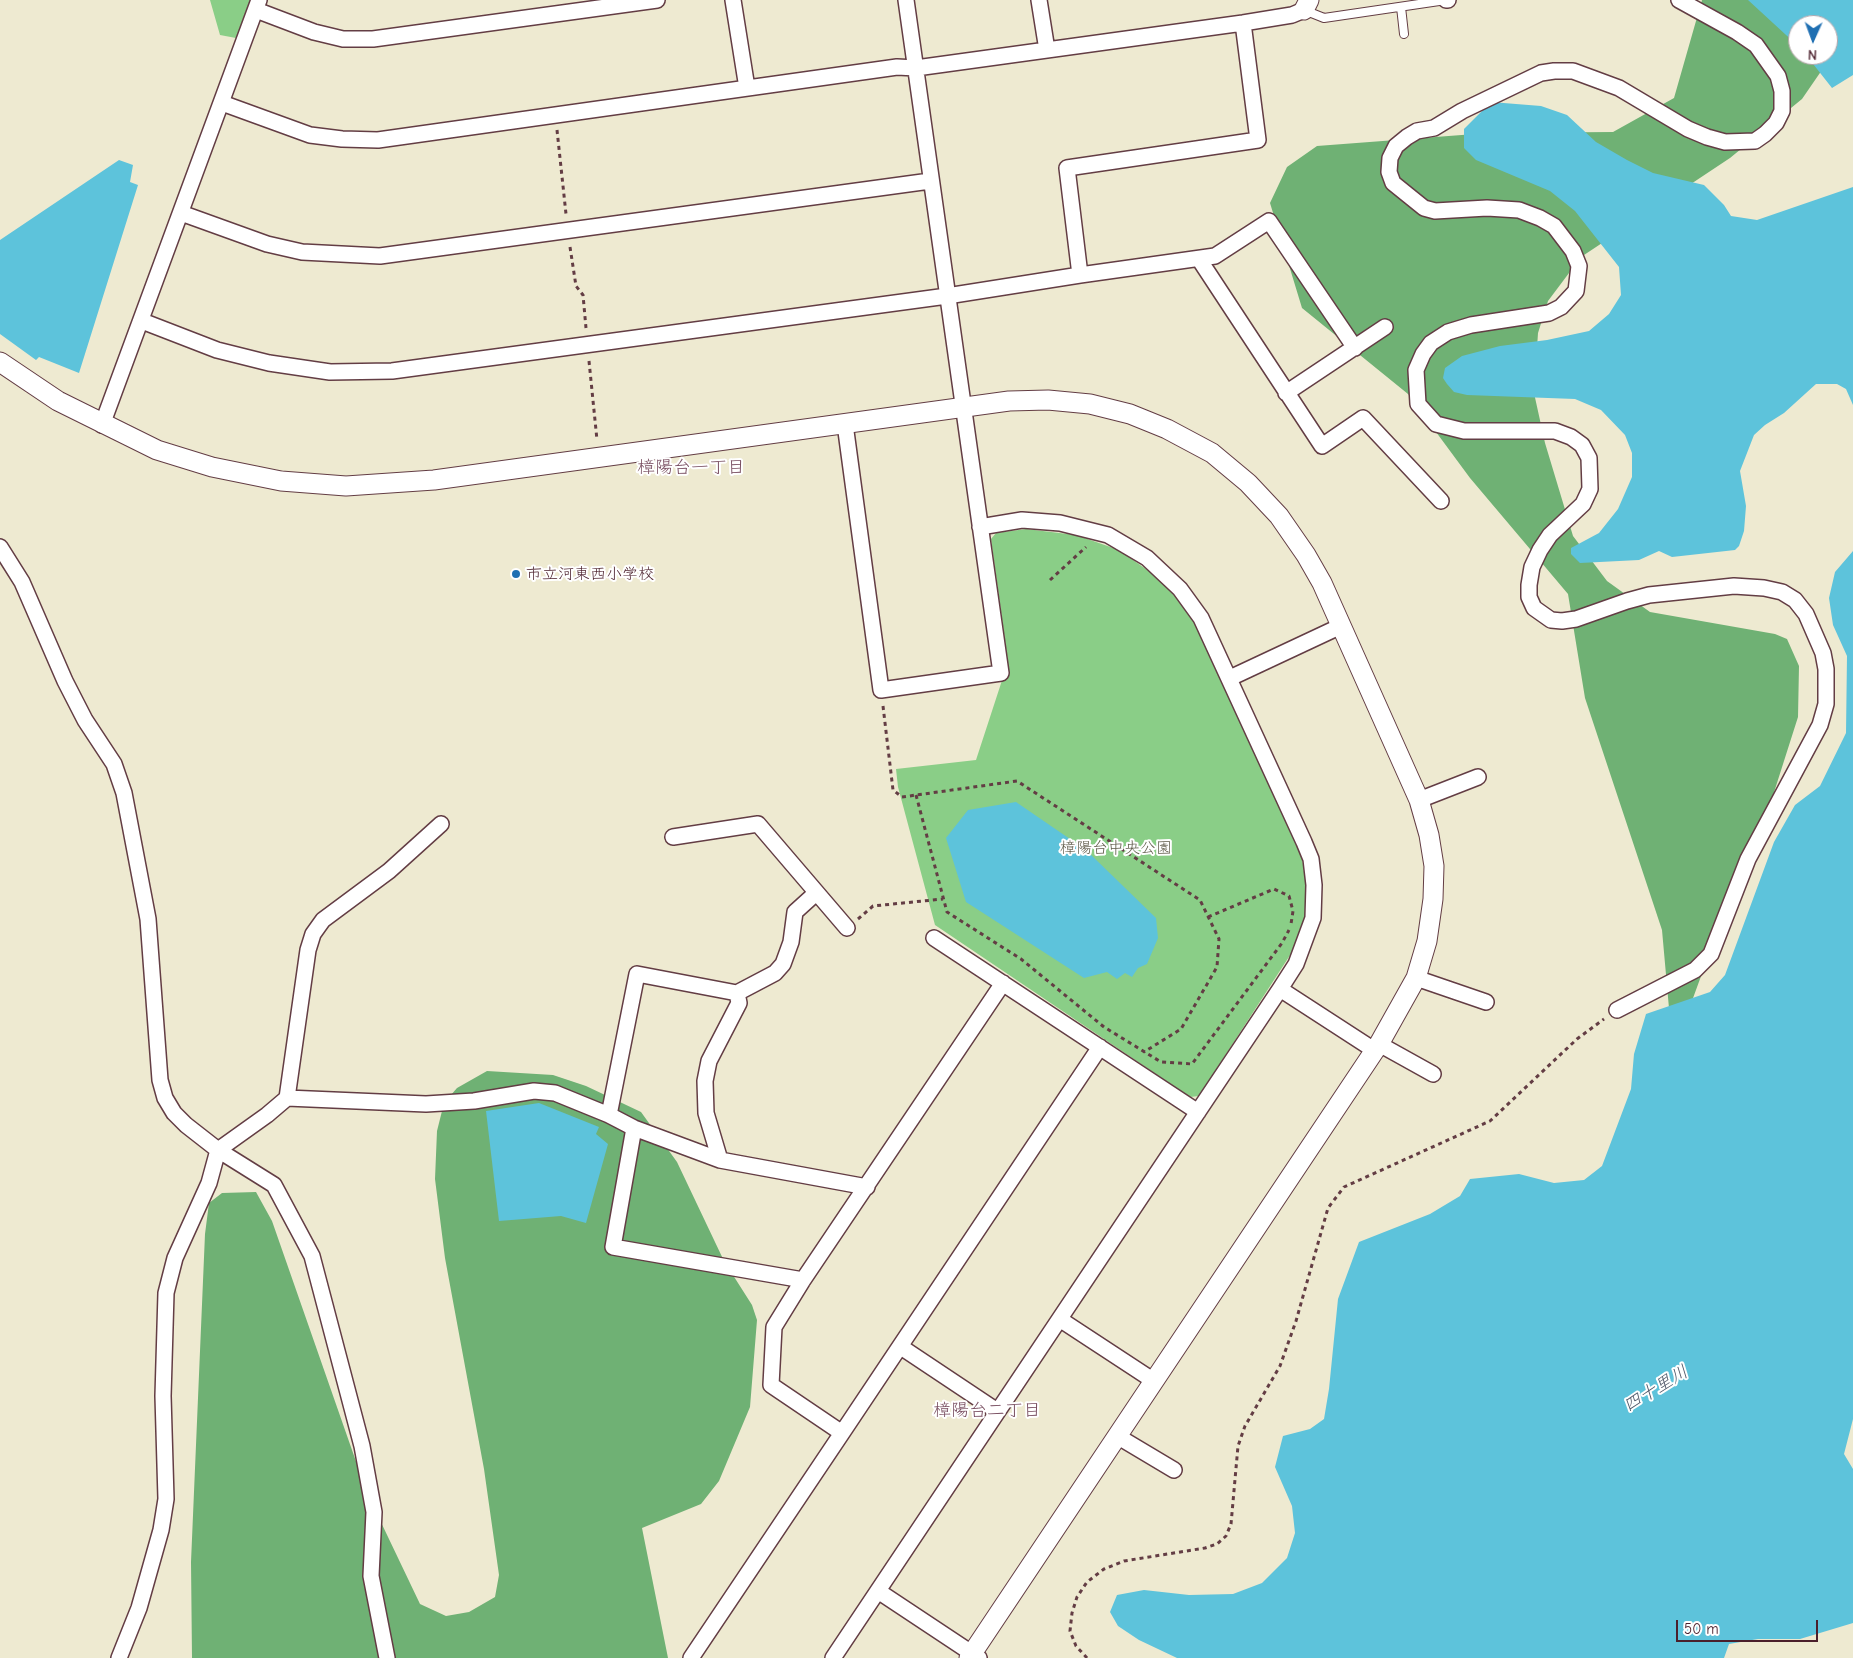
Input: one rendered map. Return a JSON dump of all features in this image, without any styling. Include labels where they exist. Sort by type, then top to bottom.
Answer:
[{"type":"street","points":[[102,425],[142,321],[257,5],[314,32],[343,39],[374,39],[658,0]]},
{"type":"street","points":[[733,0],[747,88]]},
{"type":"street","points":[[845,424],[881,690],[1001,673],[930,181],[906,0]]},
{"type":"street","points":[[1039,0],[1047,50]]},
{"type":"street","points":[[1617,1010],[1695,970],[1712,954],[1748,858],[1820,725],[1826,704],[1826,669],[1823,653],[1806,614],[1794,600],[1782,592],[1764,588],[1734,586],[1649,596],[1626,601],[1576,619],[1562,622],[1551,620],[1534,608],[1529,597],[1532,567],[1540,550],[1550,536],[1583,504],[1590,490],[1589,458],[1582,445],[1571,437],[1555,431],[1464,431],[1436,424],[1418,404],[1416,370],[1423,354],[1431,343],[1448,332],[1471,324],[1539,315],[1561,308],[1576,291],[1579,266],[1573,251],[1554,226],[1540,218],[1519,210],[1487,208],[1435,212],[1424,208],[1393,184],[1389,172],[1390,158],[1396,146],[1406,137],[1417,131],[1434,128],[1462,111],[1541,73],[1554,71],[1573,71],[1610,84],[1706,137],[1724,142],[1755,140],[1766,134],[1776,123],[1782,111],[1782,91],[1778,76],[1756,46],[1737,32],[1679,0]]},
{"type":"street","points":[[222,103],[310,135],[342,139],[378,140],[897,67],[916,68],[1243,24],[1292,15],[1307,5]]},
{"type":"street","points":[[1080,275],[1067,168],[1258,140],[1243,24]]},
{"type":"street","points":[[181,213],[267,244],[302,252],[336,256],[380,256],[930,181]]},
{"type":"street","points":[[142,321],[217,350],[269,363],[330,372],[392,371],[947,296],[1198,259],[1215,256],[1269,221],[1355,348]]},
{"type":"street","points":[[1198,259],[1322,446],[1363,418],[1441,501]]},
{"type":"street","points":[[1286,393],[1385,327]]},
{"type":"street","points":[[0,362],[58,401],[102,425],[157,450],[212,467],[281,481],[346,486],[434,480],[1009,401],[1048,400],[1090,404],[1130,414],[1167,429],[1212,453],[1248,483],[1280,516],[1314,569],[1419,800],[1429,835],[1434,866],[1427,940],[1416,978],[1377,1047],[1117,1436],[974,1656],[878,1591]]},
{"type":"street","points":[[833,1658],[1280,989],[1296,964],[1313,918],[1314,885],[1311,859],[1201,618],[1180,588],[1148,558],[1108,535],[1060,523],[1022,520],[980,527]]},
{"type":"street","points":[[0,547],[22,582],[65,681],[85,720],[114,764],[124,793],[148,919],[160,1080],[165,1098],[174,1113],[218,1150],[274,1184],[312,1256],[362,1446],[374,1512],[372,1576],[387,1658]]},
{"type":"street","points":[[1230,678],[1341,626]]},
{"type":"street","points":[[1419,800],[1478,777]]},
{"type":"street","points":[[119,1658],[139,1608],[161,1530],[166,1499],[163,1396],[166,1293],[174,1258],[208,1183],[218,1150],[267,1115],[287,1098],[308,950],[314,934],[323,920],[390,871],[441,824]]},
{"type":"street","points":[[673,837],[758,824],[847,928]]},
{"type":"street","points":[[609,1115],[637,974],[737,993],[775,973],[783,964],[791,942],[795,912],[816,893]]},
{"type":"street","points":[[934,938],[1198,1112]]},
{"type":"street","points":[[1416,978],[1486,1002]]},
{"type":"street","points":[[842,1433],[771,1385],[774,1327],[803,1280],[1003,983]]},
{"type":"street","points":[[1280,989],[1377,1047],[1433,1074]]},
{"type":"street","points":[[720,1160],[706,1113],[705,1081],[710,1061],[739,1003],[737,993]]},
{"type":"street","points":[[691,1658],[901,1347],[1100,1047]]},
{"type":"street","points":[[287,1098],[426,1104],[474,1100],[534,1091],[555,1093],[609,1115],[634,1128],[720,1160],[867,1187]]},
{"type":"street","points":[[634,1128],[613,1247],[803,1280]]},
{"type":"street","points":[[1060,1320],[1154,1381]]},
{"type":"street","points":[[901,1347],[997,1411]]},
{"type":"street","points":[[1117,1436],[1174,1470]]},
{"type":"lane","points":[[1307,5],[1324,18],[1447,0]]},
{"type":"lane","points":[[1400,7],[1404,34]]},
{"type":"path","points":[[555,115],[567,231],[576,286],[583,295],[599,458]]},
{"type":"path","points":[[1050,580],[1087,547],[1094,550]]},
{"type":"path","points":[[881,690],[893,790],[902,797],[1017,781],[1200,900],[1219,939],[1217,967],[1181,1029],[1144,1052]]},
{"type":"path","points":[[916,795],[947,912],[1021,960],[1104,1027],[1161,1062],[1192,1064],[1282,943],[1291,926],[1293,911],[1289,896],[1274,889],[1208,917]]},
{"type":"path","points":[[847,928],[873,906],[943,899]]},
{"type":"path","points":[[1087,1658],[1076,1646],[1070,1632],[1072,1613],[1077,1597],[1088,1582],[1104,1569],[1124,1561],[1205,1548],[1217,1544],[1226,1536],[1231,1524],[1238,1446],[1245,1426],[1280,1366],[1296,1321],[1328,1208],[1344,1188],[1364,1176],[1490,1121],[1577,1039],[1617,1010]]},
{"type":"green space","points":[[210,0],[250,0],[236,38],[220,35]]},
{"type":"green space","points":[[1702,0],[1853,0],[1846,35],[1838,47],[1838,15],[1788,15],[1788,65],[1825,65],[1802,99],[1730,158],[1581,257],[1548,301],[1538,333],[1534,393],[1545,443],[1573,536],[1607,581],[1650,612],[1775,634],[1787,639],[1799,666],[1798,717],[1769,808],[1708,957],[1673,1053],[1662,930],[1585,698],[1568,594],[1470,478],[1408,394],[1302,308],[1270,203],[1287,167],[1317,146],[1488,133],[1613,132],[1674,98]]},
{"type":"green space","name":"樟陽台中央公園","points":[[1026,529],[1076,535],[1119,550],[1160,579],[1176,596],[1197,626],[1302,858],[1306,885],[1305,917],[1294,949],[1199,1096],[1190,1097],[935,925],[898,787],[896,769],[976,760],[1008,662],[991,539],[996,533]]},
{"type":"green space","points":[[487,1071],[553,1075],[586,1086],[641,1112],[677,1162],[724,1261],[752,1305],[757,1320],[750,1407],[719,1481],[701,1504],[642,1528],[668,1658],[192,1658],[191,1562],[205,1234],[209,1203],[222,1193],[256,1192],[272,1221],[367,1493],[420,1604],[446,1616],[469,1612],[495,1597],[499,1575],[484,1469],[445,1258],[435,1179],[437,1131],[444,1103],[457,1088]]},
{"type":"water","points":[[1748,0],[1853,0],[1853,75],[1832,88],[1814,65],[1838,65],[1838,15],[1788,15],[1788,37]]},
{"type":"water","points":[[1491,102],[1541,106],[1567,115],[1596,142],[1627,160],[1653,173],[1704,185],[1724,205],[1731,216],[1757,220],[1853,187],[1853,405],[1846,389],[1837,384],[1816,384],[1784,413],[1765,425],[1754,435],[1740,471],[1746,506],[1744,531],[1739,546],[1735,550],[1672,557],[1659,551],[1639,560],[1580,563],[1571,554],[1571,548],[1599,533],[1618,509],[1632,477],[1632,453],[1625,435],[1601,410],[1575,399],[1467,395],[1454,392],[1443,378],[1445,368],[1462,356],[1500,346],[1547,340],[1589,331],[1609,314],[1621,295],[1619,267],[1575,211],[1550,191],[1476,160],[1464,148],[1464,129]]},
{"type":"water","points":[[119,160],[133,165],[130,182],[138,185],[79,373],[39,357],[36,360],[0,334],[0,240]]},
{"type":"water","name":"四十里川","points":[[1853,551],[1853,1419],[1844,1454],[1853,1469],[1853,1623],[1800,1639],[1758,1639],[1729,1644],[1724,1658],[1177,1658],[1139,1640],[1118,1626],[1110,1612],[1117,1595],[1144,1590],[1189,1595],[1233,1594],[1262,1583],[1287,1558],[1295,1533],[1292,1506],[1275,1467],[1283,1436],[1310,1429],[1324,1419],[1338,1299],[1359,1242],[1430,1214],[1460,1196],[1470,1179],[1519,1174],[1554,1183],[1584,1180],[1602,1166],[1631,1089],[1634,1054],[1646,1014],[1710,992],[1725,975],[1774,842],[1795,805],[1820,786],[1846,733],[1847,656],[1833,625],[1829,598],[1835,572]]},
{"type":"water","points":[[1016,802],[1086,850],[1156,918],[1158,938],[1147,964],[1138,968],[1132,977],[1125,973],[1117,979],[1107,972],[1084,978],[966,902],[946,838],[968,810]]},
{"type":"water","points":[[539,1103],[599,1127],[596,1134],[608,1144],[586,1223],[561,1216],[499,1221],[486,1111]]},
{"type":"place","name":"市立河東西小学校","points":[[516,574]]},
{"type":"district","name":"樟陽台一丁目","points":[[691,468]]},
{"type":"district","name":"樟陽台二丁目","points":[[987,1411]]}]
